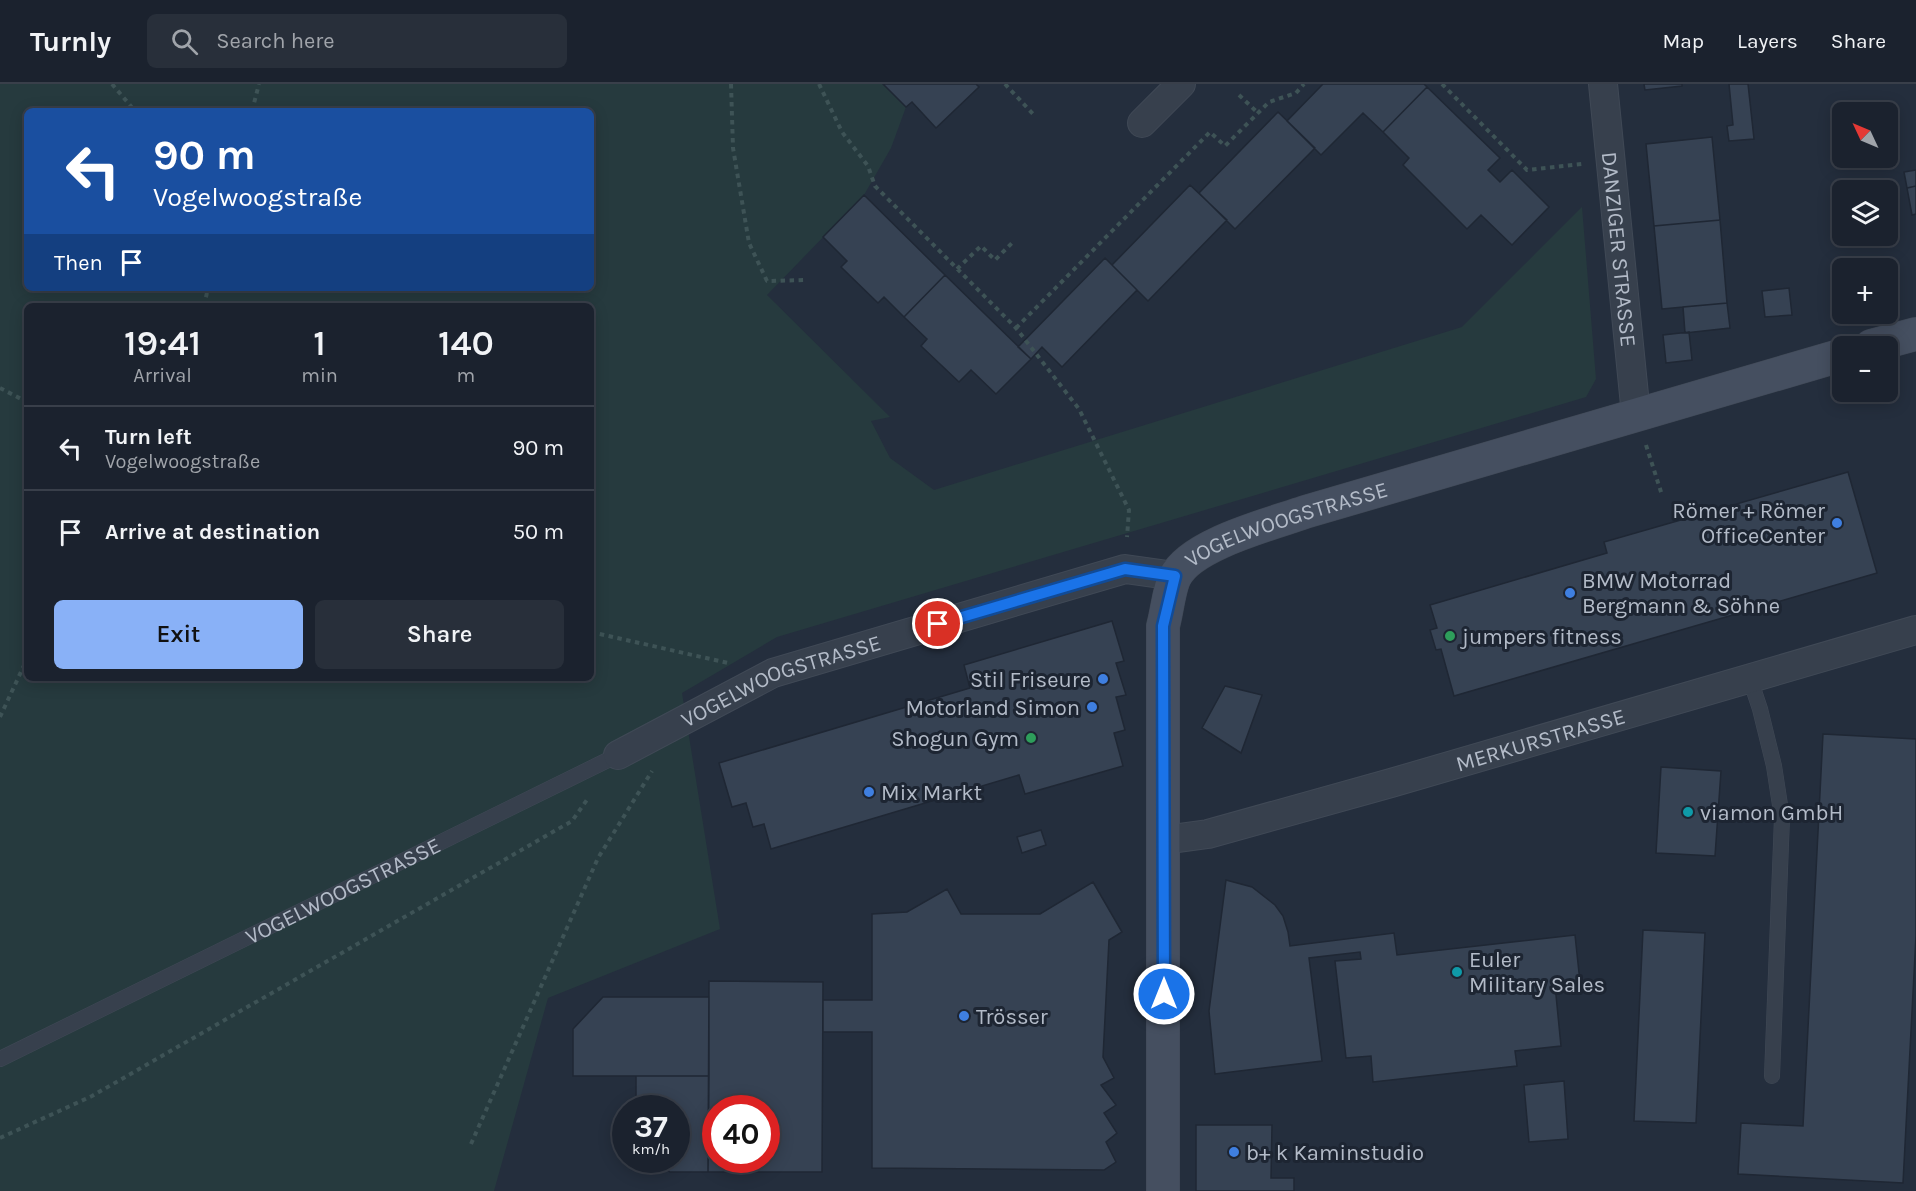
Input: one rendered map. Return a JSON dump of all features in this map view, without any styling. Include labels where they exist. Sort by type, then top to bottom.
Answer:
[{"type":"street","points":[[1142,123],[1181,84]]},
{"type":"street","name":"DANZIGER STRASSE","points":[[1603,84],[1636,415]]},
{"type":"street","points":[[1898,339],[1916,334]]},
{"type":"street","name":"VOGELWOOGSTRASSE","points":[[618,754],[772,673],[1125,569],[1175,576],[1195,554],[1236,536],[1305,512],[1832,358]]},
{"type":"street","points":[[1162,1191],[1163,626],[1175,576]]},
{"type":"street","name":"MERKURSTRASSE","points":[[1164,840],[1208,834],[1402,780],[1916,630]]},
{"type":"lane","points":[[1750,679],[1774,766],[1782,818],[1772,1076]]},
{"type":"lane","name":"VOGELWOOGSTRASSE","points":[[0,1059],[618,754]]},
{"type":"path","points":[[112,84],[132,108]]},
{"type":"path","points":[[253,108],[259,84]]},
{"type":"path","points":[[731,84],[733,148],[749,243],[767,281],[807,279]]},
{"type":"path","points":[[819,84],[842,132],[868,166],[875,186],[1016,328],[1079,409],[1129,510],[1127,537]]},
{"type":"path","points":[[1005,84],[1034,115]]},
{"type":"path","points":[[1016,328],[1210,132],[1225,146],[1269,102],[1296,93],[1304,84]]},
{"type":"path","points":[[1442,84],[1527,170],[1583,164]]},
{"type":"path","points":[[1239,95],[1258,113]]},
{"type":"path","points":[[957,269],[981,246],[995,260],[1013,242]]},
{"type":"path","points":[[0,388],[24,400]]},
{"type":"path","points":[[1636,415],[1662,495]]},
{"type":"path","points":[[594,633],[772,673]]},
{"type":"path","points":[[0,717],[24,665]]},
{"type":"path","points":[[0,1138],[92,1096],[572,821],[618,754]]},
{"type":"path","points":[[471,1144],[598,858],[655,767]]},
{"type":"green space","points":[[0,84],[883,84],[906,107],[891,148],[864,195],[767,295],[890,417],[871,421],[890,458],[934,490],[1462,327],[1582,207],[1596,379],[1586,397],[777,637],[682,693],[720,929],[548,998],[494,1191],[0,1191]]},
{"type":"building","points":[[883,84],[976,84],[979,87],[936,128],[912,102],[906,107]]},
{"type":"building","points":[[1323,84],[1424,84],[1427,87],[1383,132],[1363,113],[1321,155],[1287,121]]},
{"type":"building","points":[[1644,84],[1682,84],[1682,86],[1645,90]]},
{"type":"building","points":[[1729,84],[1748,84],[1754,139],[1729,141],[1727,126],[1733,125]]},
{"type":"building","points":[[1427,87],[1500,158],[1488,170],[1500,182],[1512,170],[1549,207],[1512,245],[1481,215],[1467,229],[1403,165],[1409,158],[1383,132]]},
{"type":"building","points":[[1278,112],[1315,148],[1235,229],[1199,193]]},
{"type":"building","points":[[1712,137],[1720,220],[1654,226],[1646,144]]},
{"type":"building","points":[[1916,170],[1916,186],[1907,188],[1904,172]]},
{"type":"building","points":[[1190,185],[1227,220],[1148,301],[1112,265]]},
{"type":"building","points":[[1916,186],[1916,214],[1912,215],[1907,188]]},
{"type":"building","points":[[864,195],[945,275],[904,317],[884,297],[878,303],[841,267],[847,261],[823,237]]},
{"type":"building","points":[[1720,220],[1727,303],[1662,309],[1654,226]]},
{"type":"building","points":[[1105,258],[1137,290],[1062,367],[1042,347],[1031,359],[1018,347]]},
{"type":"building","points":[[945,275],[1031,359],[996,394],[971,370],[959,382],[921,346],[927,339],[904,317]]},
{"type":"building","points":[[1789,288],[1792,315],[1765,317],[1762,291]]},
{"type":"building","points":[[1727,303],[1730,328],[1685,333],[1683,307]]},
{"type":"building","points":[[1689,332],[1692,360],[1666,363],[1663,335]]},
{"type":"building","points":[[1848,472],[1877,573],[1454,696],[1441,649],[1436,650],[1430,630],[1437,628],[1430,605],[1607,553],[1604,542]]},
{"type":"building","points":[[1112,621],[1124,661],[1116,663],[1126,695],[1116,697],[1125,730],[1114,733],[1123,766],[1025,794],[1019,775],[771,849],[764,824],[753,827],[746,803],[732,807],[719,763],[970,688],[964,665]]},
{"type":"building","points":[[1225,686],[1262,695],[1241,753],[1202,728]]},
{"type":"building","points":[[1823,734],[1916,739],[1916,936],[1903,1183],[1738,1174],[1741,1123],[1803,1126]]},
{"type":"building","name":"viamon GmbH","points":[[1661,767],[1721,771],[1715,856],[1656,853]]},
{"type":"building","points":[[1041,830],[1046,845],[1022,853],[1017,837]]},
{"type":"building","name":"Euler Military Sales","points":[[1226,880],[1252,887],[1275,905],[1283,916],[1290,946],[1394,933],[1397,955],[1575,935],[1580,982],[1555,985],[1561,1046],[1515,1051],[1517,1066],[1373,1082],[1371,1056],[1346,1058],[1335,961],[1361,959],[1360,952],[1309,958],[1322,1061],[1215,1074],[1209,1011]]},
{"type":"building","name":"Trösser","points":[[1093,882],[1122,932],[1109,940],[1103,1057],[1114,1078],[1101,1085],[1116,1105],[1104,1113],[1117,1133],[1106,1142],[1116,1162],[1104,1170],[872,1168],[872,1032],[823,1032],[823,1000],[872,1000],[872,914],[907,912],[947,889],[961,914],[1040,914]]},
{"type":"building","points":[[1643,930],[1705,933],[1696,1123],[1634,1121]]},
{"type":"building","points":[[709,981],[823,982],[822,1172],[780,1172],[780,1095],[708,1095]]},
{"type":"building","points":[[603,997],[709,997],[709,1076],[573,1076],[573,1029]]},
{"type":"building","points":[[636,1076],[709,1076],[709,1095],[702,1095],[702,1172],[690,1172],[690,1095],[636,1095]]},
{"type":"building","points":[[1564,1081],[1568,1139],[1529,1142],[1524,1085]]},
{"type":"building","name":"b+ k Kaminstudio","points":[[1196,1125],[1272,1125],[1271,1178],[1294,1178],[1294,1191],[1196,1191]]},
{"type":"place","name":"Römer + Römer OfficeCenter","points":[[1837,523]]},
{"type":"place","name":"BMW Motorrad Bergmann & Söhne","points":[[1570,593]]},
{"type":"place","name":"jumpers fitness","points":[[1450,636]]},
{"type":"place","name":"Stil Friseure","points":[[1103,679]]},
{"type":"place","name":"Motorland Simon","points":[[1092,707]]},
{"type":"place","name":"Shogun Gym","points":[[1031,738]]},
{"type":"place","name":"Mix Markt","points":[[869,792]]},
{"type":"place","name":"viamon GmbH","points":[[1688,812]]},
{"type":"place","name":"Euler Military Sales","points":[[1457,972]]},
{"type":"place","name":"Trösser","points":[[964,1016]]},
{"type":"place","name":"b+ k Kaminstudio","points":[[1234,1152]]},
{"type":"route","points":[[938,624],[1125,569],[1175,576],[1163,626],[1164,994]]}]
